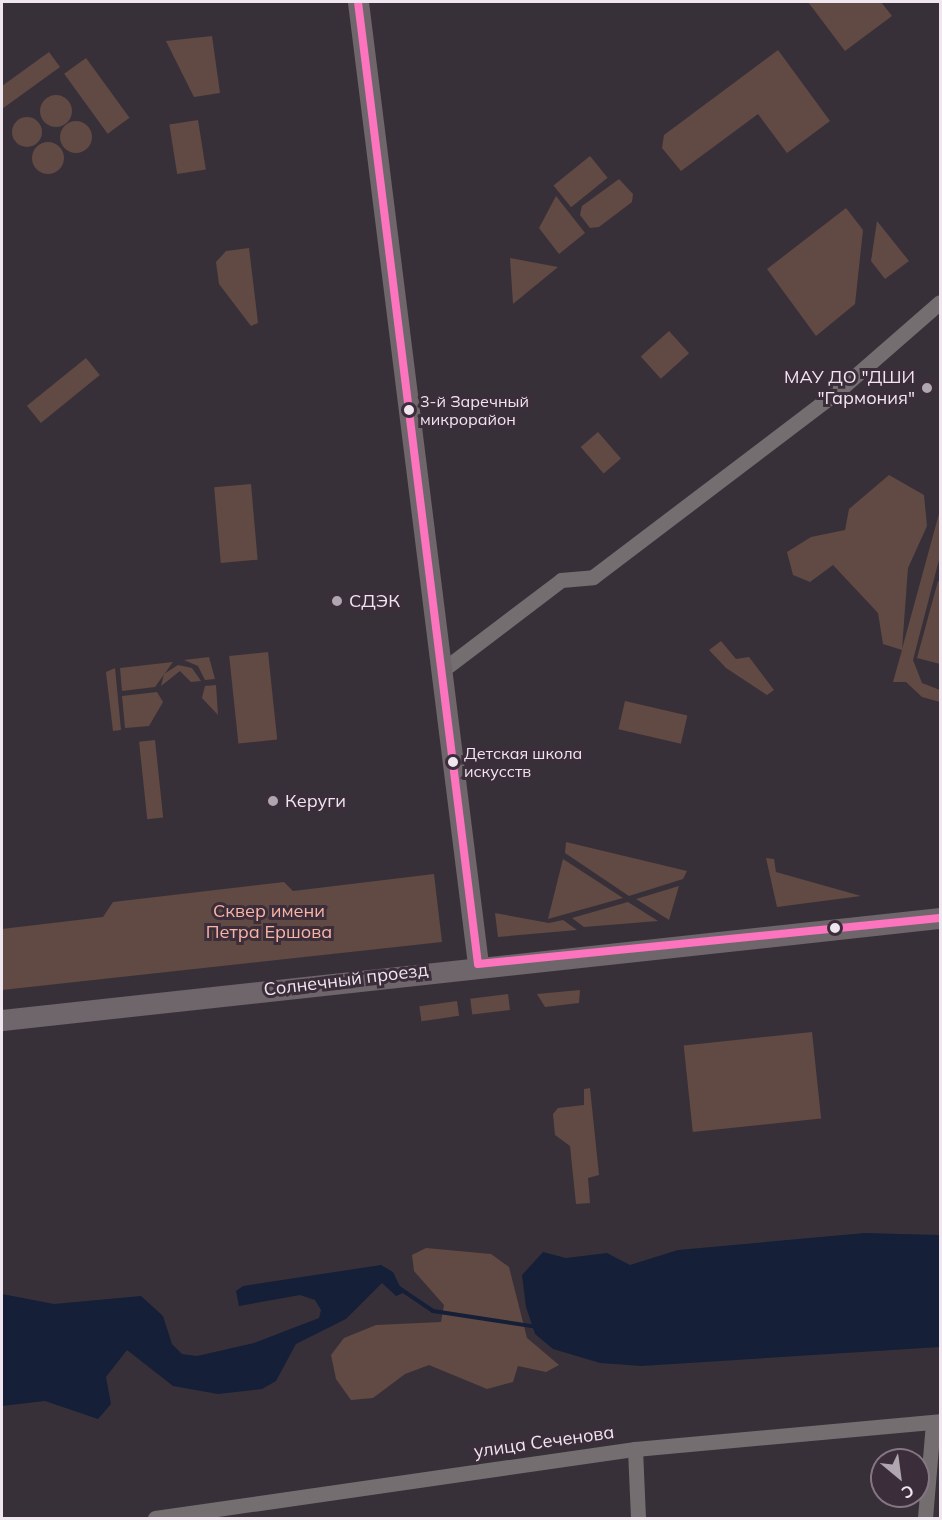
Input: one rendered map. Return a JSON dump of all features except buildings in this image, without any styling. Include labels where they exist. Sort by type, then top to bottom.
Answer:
[{"type":"street","points":[[358,2],[478,964]]},
{"type":"street","points":[[440,672],[561,580],[593,577],[838,391],[940,302]]},
{"type":"street","name":"Солнечный проезд","points":[[2,1020],[478,964],[940,918]]},
{"type":"street","points":[[925,1518],[937,1421]]},
{"type":"street","name":"улица Сеченова","points":[[155,1518],[213,1514],[635,1449],[937,1421]]},
{"type":"street","points":[[635,1449],[638,1518]]},
{"type":"green space","points":[[808,2],[881,2],[892,16],[845,51]]},
{"type":"green space","points":[[212,36],[220,93],[194,97],[166,41]]},
{"type":"green space","points":[[778,50],[830,121],[787,153],[758,114],[681,171],[662,148],[664,135]]},
{"type":"green space","points":[[49,52],[60,67],[2,109],[2,86]]},
{"type":"green space","points":[[86,58],[129,118],[108,134],[64,74]]},
{"type":"green space","points":[[56,95],[67,100],[72,111],[67,122],[56,127],[45,122],[40,111],[45,100]]},
{"type":"green space","points":[[27,117],[38,121],[42,132],[38,143],[27,147],[16,143],[12,132],[16,121]]},
{"type":"green space","points":[[198,120],[206,169],[177,174],[169,125]]},
{"type":"green space","points":[[76,121],[87,126],[92,137],[87,148],[76,153],[65,148],[60,137],[65,126]]},
{"type":"green space","points":[[48,142],[59,147],[64,158],[59,169],[48,174],[37,169],[32,158],[37,147]]},
{"type":"green space","points":[[590,156],[608,178],[571,207],[553,186]]},
{"type":"green space","points":[[619,179],[633,194],[632,202],[599,227],[590,228],[580,215],[582,206]]},
{"type":"green space","points":[[556,196],[585,233],[559,254],[539,228]]},
{"type":"green space","points":[[846,208],[863,230],[855,304],[816,336],[767,269]]},
{"type":"green space","points":[[877,221],[909,261],[885,279],[871,261]]},
{"type":"green space","points":[[249,248],[258,323],[251,326],[219,284],[216,262],[226,251]]},
{"type":"green space","points":[[510,258],[558,267],[513,304]]},
{"type":"green space","points":[[669,331],[689,353],[661,379],[641,356]]},
{"type":"green space","points":[[86,358],[100,375],[41,423],[27,406]]},
{"type":"green space","points":[[598,432],[621,458],[604,474],[581,447]]},
{"type":"green space","points":[[889,475],[924,495],[927,526],[908,568],[902,649],[940,510],[940,556],[913,660],[922,683],[940,690],[940,702],[922,697],[906,682],[893,682],[902,650],[883,644],[878,613],[833,565],[810,582],[793,575],[787,552],[811,537],[845,530],[849,509]]},
{"type":"green space","points":[[251,484],[258,560],[221,563],[214,487]]},
{"type":"green space","points":[[938,581],[940,582],[940,664],[917,658]]},
{"type":"green space","points":[[721,641],[736,659],[749,657],[774,690],[767,695],[726,668],[709,650]]},
{"type":"green space","points":[[268,652],[277,740],[238,744],[229,656]]},
{"type":"green space","points":[[209,657],[215,679],[205,680],[198,666],[184,660]]},
{"type":"green space","points":[[173,662],[155,687],[122,691],[120,668]]},
{"type":"green space","points":[[178,665],[192,668],[201,681],[191,682],[180,671],[161,686],[164,674]]},
{"type":"green space","points":[[115,668],[121,730],[113,731],[106,672]]},
{"type":"green space","points":[[216,685],[218,715],[202,698],[205,686]]},
{"type":"green space","points":[[157,692],[163,702],[149,726],[125,728],[122,696]]},
{"type":"green space","points":[[625,701],[687,715],[681,744],[618,729]]},
{"type":"green space","points":[[155,740],[163,818],[147,819],[139,742]]},
{"type":"green space","points":[[566,842],[687,871],[683,879],[629,896],[565,853]]},
{"type":"green space","points":[[766,858],[774,859],[776,872],[861,896],[777,907]]},
{"type":"green space","points":[[563,859],[623,898],[548,919]]},
{"type":"green space","name":"Сквер имени Петра Ершова","points":[[434,874],[442,942],[2,990],[2,929],[103,917],[113,902],[284,882],[293,891]]},
{"type":"green space","points":[[679,886],[669,920],[636,899]]},
{"type":"green space","points":[[628,902],[658,921],[584,927],[572,918]]},
{"type":"green space","points":[[495,913],[549,923],[563,920],[577,930],[498,937]]},
{"type":"green space","points":[[580,990],[579,1003],[545,1007],[537,994]]},
{"type":"green space","points":[[508,994],[510,1010],[472,1015],[470,999]]},
{"type":"green space","points":[[457,1001],[459,1016],[421,1021],[419,1006]]},
{"type":"green space","points":[[812,1032],[821,1119],[693,1132],[684,1045]]},
{"type":"green space","points":[[590,1088],[599,1175],[588,1178],[590,1203],[576,1204],[570,1146],[555,1135],[553,1114],[558,1108],[584,1105],[584,1089]]},
{"type":"green space","points":[[426,1248],[491,1254],[509,1267],[527,1338],[559,1365],[546,1372],[518,1366],[513,1382],[487,1389],[429,1365],[405,1374],[373,1398],[351,1400],[336,1379],[331,1355],[344,1338],[376,1325],[441,1322],[444,1305],[414,1271],[412,1255]]},
{"type":"water","points":[[865,1233],[940,1235],[940,1347],[641,1366],[600,1363],[553,1349],[535,1334],[526,1307],[522,1275],[543,1252],[566,1258],[607,1253],[630,1265],[678,1250]]},
{"type":"water","points":[[381,1265],[393,1272],[403,1293],[396,1296],[382,1283],[346,1319],[296,1344],[276,1381],[262,1389],[218,1394],[173,1386],[127,1350],[106,1377],[111,1404],[98,1419],[45,1401],[2,1406],[2,1294],[54,1304],[141,1296],[163,1316],[172,1344],[182,1354],[197,1356],[254,1343],[319,1318],[321,1310],[315,1300],[300,1295],[239,1306],[236,1291],[243,1286]]},
{"type":"waterway","points":[[399,1288],[433,1311],[537,1327]]},
{"type":"transit line","points":[[358,2],[478,964],[940,918]]},
{"type":"place","name":"МАУ ДО \"ДШИ \"Гармония\"","points":[[927,388]]},
{"type":"place","name":"3-й Заречный микрорайон","points":[[409,410]]},
{"type":"place","name":"СДЭК","points":[[337,601]]},
{"type":"place","name":"Детская школа искусств","points":[[453,762]]},
{"type":"place","name":"Керуги","points":[[273,801]]}]
